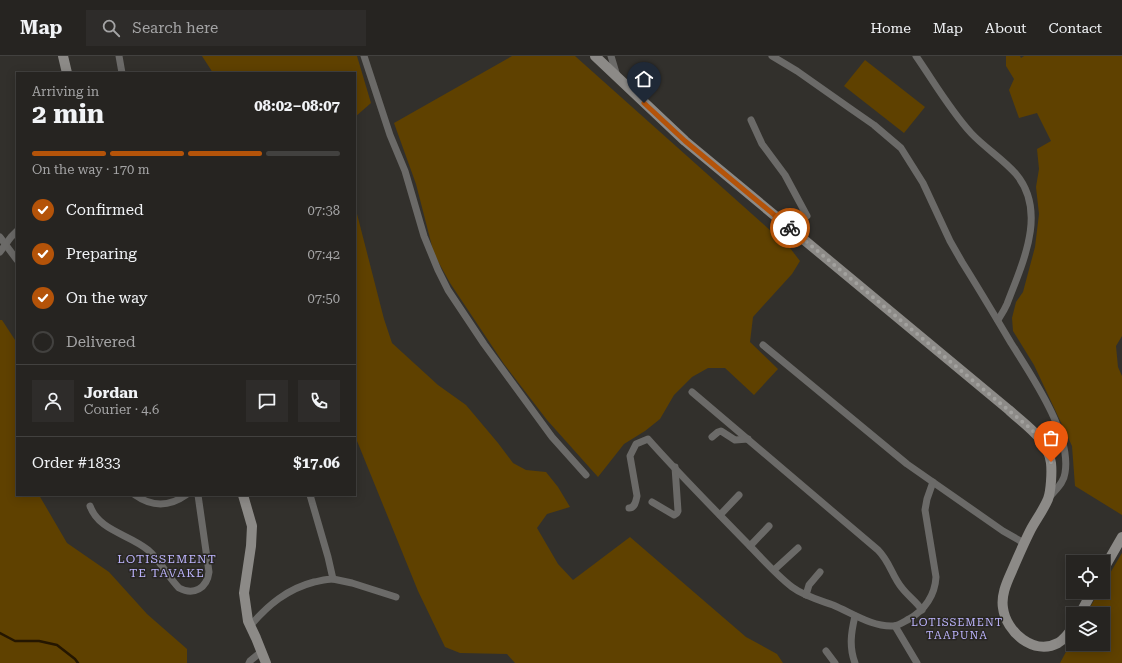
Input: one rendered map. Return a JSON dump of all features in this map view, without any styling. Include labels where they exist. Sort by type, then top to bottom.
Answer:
[{"type":"main road","points":[[63,56],[67,72]]},
{"type":"main road","points":[[595,56],[685,141],[1031,429],[1040,439],[1049,455],[1051,471],[1048,498],[1024,543],[1006,586],[1002,608],[1007,622],[1016,635],[1022,640],[1044,646],[1059,642],[1066,637]]},
{"type":"main road","points":[[243,496],[252,526],[251,546],[244,593],[248,621],[266,663]]},
{"type":"main road","points":[[1110,558],[1122,537]]},
{"type":"street","points":[[119,56],[122,72]]},
{"type":"street","points":[[364,56],[390,135],[405,171],[424,236],[448,290],[484,344],[552,436],[586,475]]},
{"type":"street","points":[[611,56],[618,78]]},
{"type":"street","points":[[772,56],[797,71],[874,125],[900,148],[923,184],[950,241],[962,262],[1040,388],[1064,447],[1066,457],[1065,475],[1062,483],[1048,498]]},
{"type":"street","points":[[916,56],[965,126],[978,140],[1014,172],[1022,182],[1028,194],[1032,217],[1029,240],[1004,310],[998,320]]},
{"type":"street","points":[[751,120],[762,144],[785,175],[807,216]]},
{"type":"street","points":[[0,252],[16,232]]},
{"type":"street","points":[[0,237],[16,259]]},
{"type":"street","points":[[763,345],[907,464],[1003,531],[1024,543]]},
{"type":"street","points":[[692,392],[881,553],[887,561],[901,588],[913,598],[922,610]]},
{"type":"street","points":[[712,437],[721,431],[735,440],[748,439]]},
{"type":"street","points":[[629,508],[636,502],[637,496],[630,456],[636,444],[648,439],[750,546],[793,588],[855,616],[883,625],[895,626],[911,618],[922,610],[931,597],[935,586],[936,578],[925,510],[933,482]]},
{"type":"street","points":[[652,502],[674,515],[677,513],[675,467]]},
{"type":"street","points":[[720,515],[739,495]]},
{"type":"street","points":[[137,496],[158,505],[173,502],[184,496]]},
{"type":"street","points":[[90,506],[93,514],[112,530],[136,541],[149,550],[179,588],[184,591],[196,591],[205,585],[209,572],[198,496]]},
{"type":"street","points":[[310,496],[328,557],[332,579]]},
{"type":"street","points":[[750,546],[769,526]]},
{"type":"street","points":[[774,570],[798,548]]},
{"type":"street","points":[[806,595],[808,585],[820,572]]},
{"type":"street","points":[[250,626],[271,603],[286,593],[305,585],[328,579],[352,583],[396,598]]},
{"type":"street","points":[[855,616],[850,636],[851,650],[855,663]]},
{"type":"street","points":[[895,626],[917,663]]},
{"type":"street","points":[[826,650],[835,663]]},
{"type":"street","points":[[249,663],[261,652]]},
{"type":"shaded area","points":[[202,56],[357,56],[371,103],[356,116],[356,72],[212,72]]},
{"type":"shaded area","points":[[512,56],[575,56],[790,248],[800,261],[792,274],[753,317],[750,342],[778,369],[754,395],[725,368],[708,368],[692,377],[674,395],[660,419],[645,431],[624,444],[598,477],[547,420],[504,364],[450,283],[434,254],[416,184],[394,123]]},
{"type":"shaded area","points":[[1006,56],[1020,56],[1021,58],[1024,56],[1122,56],[1122,336],[1116,346],[1118,367],[1122,376],[1122,515],[1075,486],[1072,446],[1034,365],[1013,331],[1012,318],[1016,302],[1023,292],[1035,247],[1039,214],[1036,187],[1039,169],[1037,149],[1051,141],[1037,113],[1019,118],[1009,90],[1014,79],[1006,66]]},
{"type":"shaded area","points":[[865,60],[925,107],[904,133],[844,86]]},
{"type":"shaded area","points":[[356,210],[384,319],[392,343],[438,385],[466,405],[513,463],[526,470],[546,472],[558,487],[570,507],[547,514],[537,528],[558,564],[573,580],[630,537],[746,637],[777,654],[783,663],[515,663],[507,654],[460,653],[445,647],[418,591],[356,438]]},
{"type":"shaded area","points":[[0,320],[2,320],[16,341],[16,496],[40,496],[67,543],[109,572],[147,614],[187,649],[187,663],[0,663]]},
{"type":"shaded area","points":[[1122,553],[1122,663],[1060,663],[1066,651],[1110,651],[1110,607],[1090,607],[1095,599],[1110,599],[1110,573]]},
{"type":"waterway","points":[[0,633],[15,641],[39,641],[57,645],[78,663]]},
{"type":"way so far","points":[[790,228],[1031,429],[1040,438],[1047,449],[1051,462]]},
{"type":"district","name":"LOTISSEMENT TE TAVAKE","points":[[167,566]]},
{"type":"district","name":"LOTISSEMENT TAAPUNA","points":[[957,628]]},
{"type":"route","points":[[644,103],[685,141],[790,228]]}]
